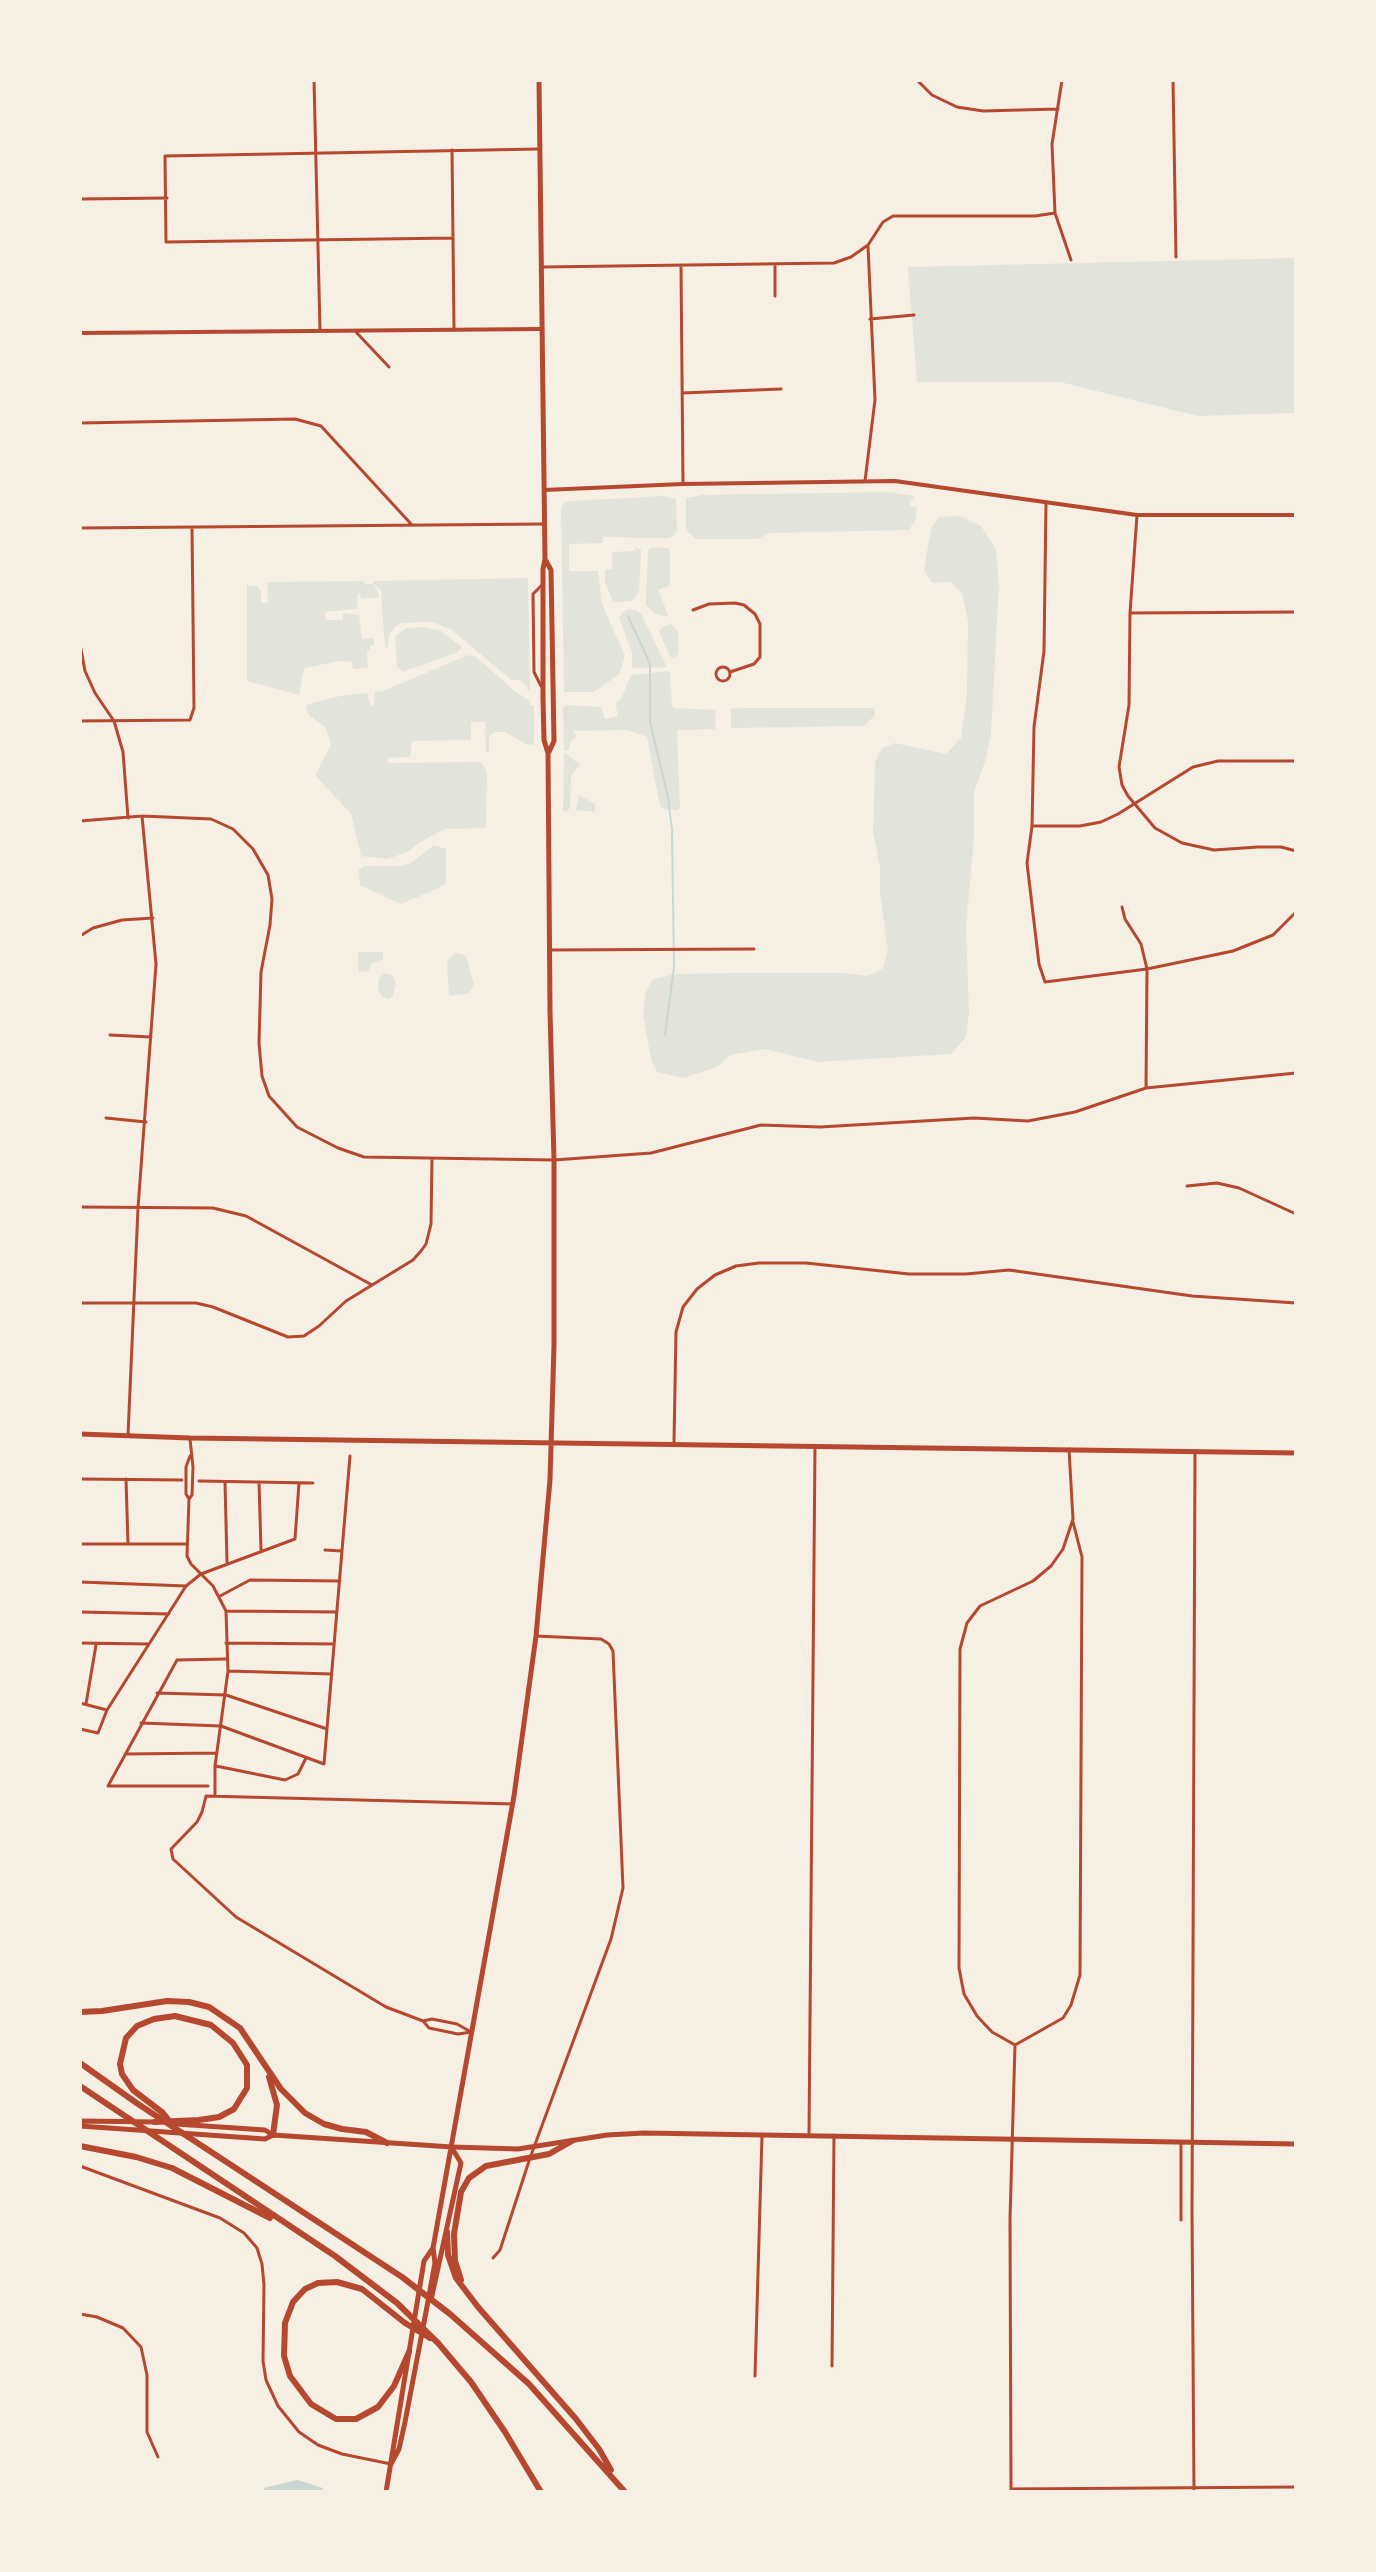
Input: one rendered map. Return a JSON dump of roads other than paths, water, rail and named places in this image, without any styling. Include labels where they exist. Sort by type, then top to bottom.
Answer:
[{"type":"highway","points":[[80,2012],[167,2001],[198,2004],[229,2019],[250,2040],[281,2089],[305,2113],[324,2124],[366,2132],[387,2143]]},
{"type":"highway","points":[[155,2122],[209,2119],[234,2109],[247,2088],[248,2073],[243,2057],[227,2036],[200,2021],[175,2016],[144,2022],[126,2038],[120,2064],[122,2074],[133,2090],[163,2113],[174,2127]]},
{"type":"highway","points":[[260,2057],[276,2097],[277,2117],[273,2135]]},
{"type":"highway","points":[[80,2063],[402,2277],[450,2314],[529,2384],[625,2492]]},
{"type":"highway","points":[[80,2086],[305,2237],[397,2303],[444,2349],[485,2401],[541,2492]]},
{"type":"highway","points":[[464,2287],[455,2261],[453,2240],[463,2187],[469,2178],[481,2168],[549,2154],[572,2141]]},
{"type":"highway","points":[[80,2146],[172,2168],[305,2237]]},
{"type":"highway","points":[[447,2232],[451,2265],[464,2287],[576,2419],[599,2449],[618,2483]]},
{"type":"highway","points":[[409,2352],[394,2386],[384,2401],[371,2412],[350,2420],[329,2416],[311,2404],[296,2388],[286,2368],[283,2345],[285,2323],[298,2295],[312,2285],[328,2281],[349,2284],[375,2298],[438,2343]]},
{"type":"main road","points":[[391,2464],[399,2449],[426,2312],[435,2263],[433,2248],[513,1804],[536,1636],[551,1441],[554,1160],[548,753],[544,740],[543,688],[545,559],[539,80]]},
{"type":"main road","points":[[545,559],[551,570],[554,741],[548,753]]},
{"type":"main road","points":[[80,1434],[1296,1453]]},
{"type":"main road","points":[[80,2123],[155,2122],[265,2130],[273,2135],[509,2150],[620,2134],[762,2133],[1296,2144]]},
{"type":"main road","points":[[80,2123],[265,2139],[273,2135]]},
{"type":"main road","points":[[426,2312],[436,2289],[461,2163],[452,2147]]},
{"type":"main road","points":[[386,2492],[424,2261],[433,2248]]},
{"type":"street","points":[[314,80],[320,330]]},
{"type":"street","points":[[917,80],[932,95],[957,107],[983,111],[1058,109]]},
{"type":"street","points":[[1062,80],[1052,144],[1055,213],[1071,260]]},
{"type":"street","points":[[1173,80],[1176,257]]},
{"type":"street","points":[[453,238],[166,242],[165,156],[539,149]]},
{"type":"street","points":[[452,150],[454,329]]},
{"type":"street","points":[[80,199],[167,198]]},
{"type":"street","points":[[541,267],[834,263],[851,257],[868,245],[883,222],[893,216],[1035,216],[1055,213]]},
{"type":"street","points":[[865,481],[875,400],[868,245]]},
{"type":"street","points":[[775,264],[775,296]]},
{"type":"street","points":[[681,265],[683,484]]},
{"type":"street","points":[[870,319],[914,315]]},
{"type":"street","points":[[80,333],[541,329]]},
{"type":"street","points":[[354,330],[389,367]]},
{"type":"street","points":[[682,393],[781,389]]},
{"type":"street","points":[[80,423],[295,419],[321,426],[412,525]]},
{"type":"street","points":[[544,490],[683,484],[895,481],[1137,515],[1296,515]]},
{"type":"street","points":[[80,487],[80,644],[85,671],[114,721],[123,752],[128,818]]},
{"type":"street","points":[[1046,501],[1044,651],[1034,727],[1032,826],[1027,863],[1039,964],[1045,982],[1147,969],[1233,951],[1273,935],[1296,912]]},
{"type":"street","points":[[1137,515],[1130,613],[1129,705],[1119,767],[1122,785],[1155,828],[1198,848],[1281,847],[1296,851]]},
{"type":"street","points":[[81,528],[544,524]]},
{"type":"street","points":[[80,721],[190,720],[194,708],[192,527]]},
{"type":"street","points":[[543,584],[533,594],[534,672],[543,688]]},
{"type":"street","points":[[693,610],[709,604],[735,603],[744,605],[755,614],[760,624],[760,657],[754,664],[730,672]]},
{"type":"street","points":[[1130,613],[1296,612]]},
{"type":"street","points":[[1032,826],[1080,826],[1101,822],[1135,805],[1193,767],[1218,761],[1296,761]]},
{"type":"street","points":[[128,1435],[132,1304],[156,964],[142,816]]},
{"type":"street","points":[[80,821],[142,816],[211,819],[233,829],[253,849],[268,875],[272,899],[261,972],[259,1043],[262,1076],[269,1096],[297,1127],[338,1148],[364,1157],[554,1160],[651,1153],[761,1125],[832,1126],[974,1118],[1028,1121],[1075,1112],[1146,1088],[1296,1073]]},
{"type":"street","points":[[1122,907],[1125,919],[1141,944],[1147,969],[1146,1088]]},
{"type":"street","points":[[80,936],[93,928],[122,920],[153,918]]},
{"type":"street","points":[[550,950],[754,949]]},
{"type":"street","points":[[110,1035],[151,1037]]},
{"type":"street","points":[[106,1118],[146,1122]]},
{"type":"street","points":[[80,1303],[196,1303],[225,1311],[288,1337],[304,1336],[346,1301],[413,1260],[426,1244],[431,1224],[432,1159]]},
{"type":"street","points":[[1187,1186],[1217,1183],[1239,1188],[1296,1214]]},
{"type":"street","points":[[80,1207],[213,1208],[246,1216],[372,1285]]},
{"type":"street","points":[[674,1443],[676,1332],[683,1307],[697,1289],[715,1275],[736,1266],[806,1263],[909,1274],[1009,1270],[1192,1296],[1296,1303]]},
{"type":"street","points":[[190,1438],[192,1495],[189,1499],[188,1561],[220,1597],[226,1611],[228,1671],[215,1766],[215,1796]]},
{"type":"street","points":[[809,2134],[815,1445]]},
{"type":"street","points":[[1015,2045],[1063,2018],[1071,2005],[1080,1975],[1082,1557],[1073,1519],[1069,1449]]},
{"type":"street","points":[[1194,2490],[1195,1452]]},
{"type":"street","points":[[189,1499],[184,1480],[190,1455]]},
{"type":"street","points":[[141,1723],[221,1726],[324,1764],[350,1456]]},
{"type":"street","points":[[126,1478],[128,1544]]},
{"type":"street","points":[[80,1479],[192,1481]]},
{"type":"street","points":[[199,1481],[313,1483]]},
{"type":"street","points":[[225,1481],[227,1562]]},
{"type":"street","points":[[259,1482],[261,1550]]},
{"type":"street","points":[[80,1729],[98,1733],[107,1710],[186,1586],[201,1574],[227,1562],[295,1539],[299,1483]]},
{"type":"street","points":[[1015,2045],[992,2032],[977,2016],[964,1994],[959,1968],[960,1649],[967,1623],[980,1606],[1033,1581],[1051,1566],[1063,1549],[1073,1519]]},
{"type":"street","points":[[80,1544],[187,1544]]},
{"type":"street","points":[[325,1550],[342,1551]]},
{"type":"street","points":[[220,1597],[250,1580],[340,1581]]},
{"type":"street","points":[[80,1582],[186,1586]]},
{"type":"street","points":[[226,1611],[337,1612]]},
{"type":"street","points":[[80,1612],[169,1614]]},
{"type":"street","points":[[493,2258],[500,2250],[530,2158],[611,1939],[623,1888],[613,1651],[601,1639],[536,1636]]},
{"type":"street","points":[[80,1643],[148,1644]]},
{"type":"street","points":[[86,1704],[96,1643]]},
{"type":"street","points":[[225,1643],[334,1644]]},
{"type":"street","points":[[208,1786],[108,1786],[177,1660],[228,1659]]},
{"type":"street","points":[[228,1671],[331,1674]]},
{"type":"street","points":[[157,1693],[226,1695],[327,1729]]},
{"type":"street","points":[[80,1703],[107,1710]]},
{"type":"street","points":[[125,1754],[217,1753]]},
{"type":"street","points":[[215,1766],[285,1780],[298,1774],[306,1758]]},
{"type":"street","points":[[471,2032],[458,2034],[429,2028],[423,2021],[386,2007],[236,1917],[173,1859],[171,1849],[197,1822],[206,1796],[513,1804]]},
{"type":"street","points":[[423,2021],[432,2019],[457,2024],[471,2032]]},
{"type":"street","points":[[1015,2045],[1010,2219],[1011,2491],[1296,2487]]},
{"type":"street","points":[[755,2376],[762,2133]]},
{"type":"street","points":[[832,2366],[834,2135]]},
{"type":"street","points":[[1181,2143],[1181,2220]]},
{"type":"street","points":[[1181,2164],[1193,2164]]},
{"type":"street","points":[[80,2166],[220,2218],[244,2233],[257,2248],[262,2264],[263,2361],[266,2380],[278,2406],[299,2432],[318,2445],[342,2454],[391,2464]]},
{"type":"street","points":[[80,2314],[123,2328],[141,2347],[147,2363],[148,2435],[158,2457]]},
{"type":"waterway","points":[[628,616],[650,664],[650,722],[668,797],[672,830],[674,967],[665,1035]]},
{"type":"waterway","points":[[268,2492],[297,2485],[319,2492]]}]
